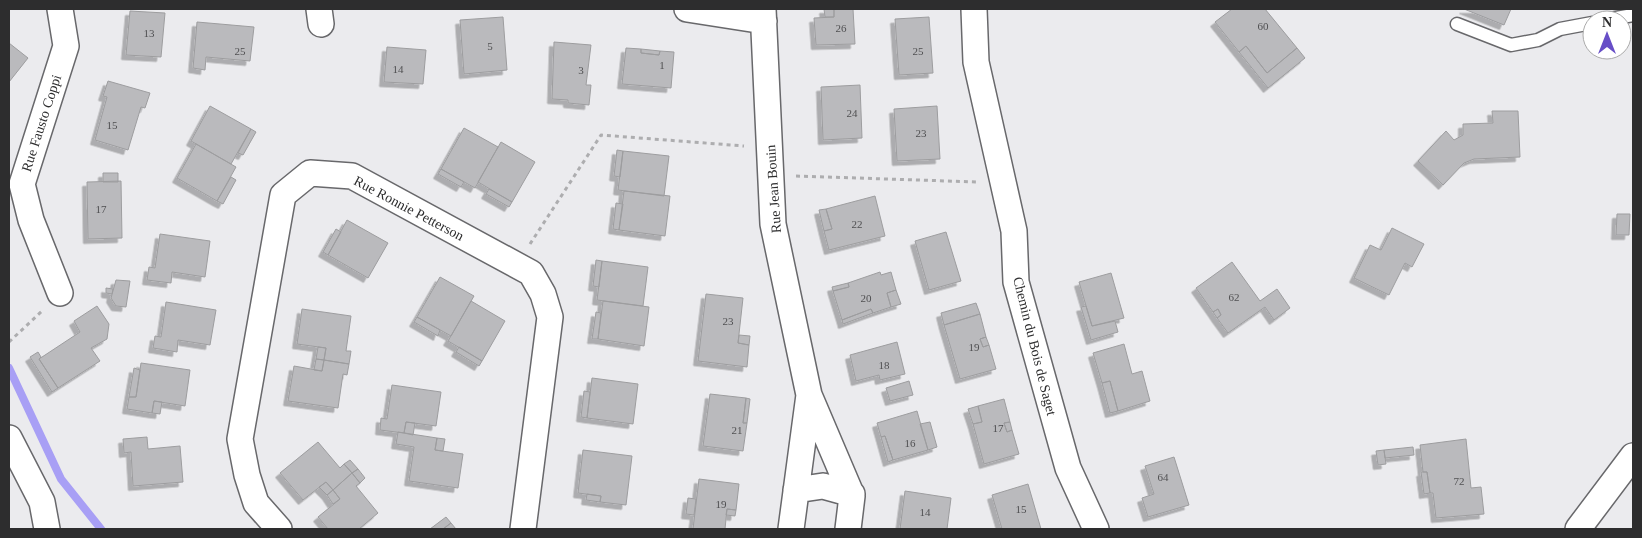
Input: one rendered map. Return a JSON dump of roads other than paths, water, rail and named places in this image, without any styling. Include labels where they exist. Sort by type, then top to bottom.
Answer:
[{"type":"street","name":"Rue Fausto Coppi","points":[[60,9],[66,46],[22,184],[31,220],[60,293]]},
{"type":"street","points":[[687,9],[764,15]]},
{"type":"street","name":"Chemin du Bois de Saget","points":[[974,9],[976,62],[1014,231],[1016,282],[1047,399],[1068,468],[1096,529]]},
{"type":"street","name":"Rue Jean Bouin","points":[[764,15],[773,224],[809,395],[852,494],[848,529]]},
{"type":"street","name":"Rue Ronnie Petterson","points":[[278,529],[256,503],[246,475],[240,439],[283,195],[310,173],[352,176],[531,273],[543,294],[550,317],[523,529]]},
{"type":"street","name":"Rue Jean Bouin","points":[[791,529],[809,395]]},
{"type":"street","points":[[9,438],[42,502],[47,529]]},
{"type":"street","points":[[1578,529],[1633,456]]},
{"type":"street","points":[[796,490],[824,486],[852,494]]},
{"type":"lane","points":[[1457,24],[1511,45],[1538,40],[1560,29],[1582,24]]},
{"type":"waterway","points":[[9,368],[61,479],[101,529]]}]
